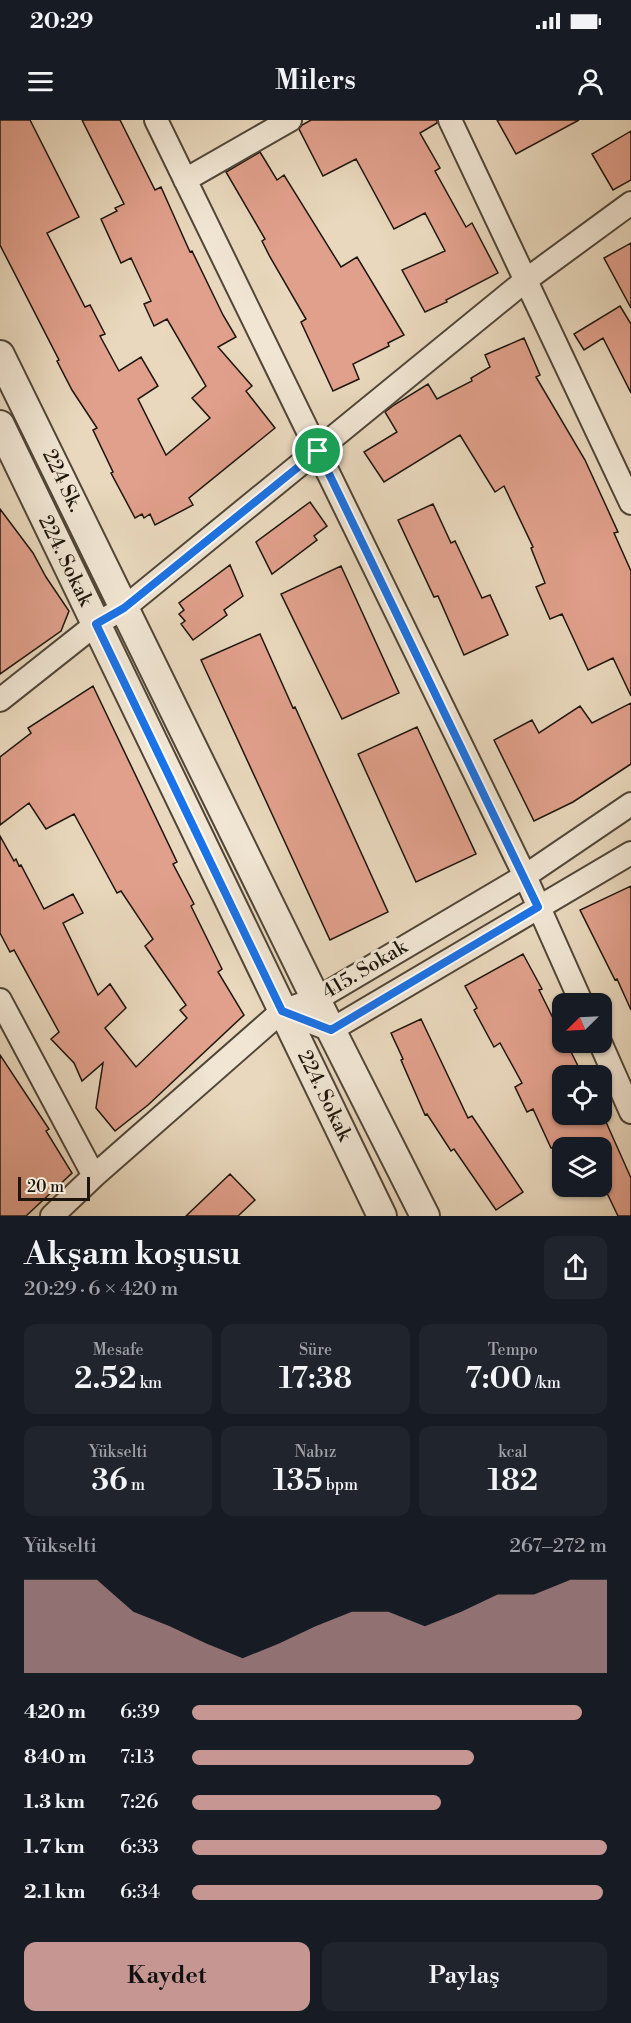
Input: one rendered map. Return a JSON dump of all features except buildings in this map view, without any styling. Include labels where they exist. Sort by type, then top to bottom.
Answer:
[{"type":"street","points":[[156,120],[525,876],[577,993]]},
{"type":"street","points":[[185,180],[290,120]]},
{"type":"street","points":[[450,120],[631,503]]},
{"type":"street","points":[[0,700],[96,624],[124,608],[526,280],[631,203]]},
{"type":"street","name":"224 Sk.","points":[[0,355],[124,608]]},
{"type":"street","name":"224. Sokak","points":[[0,425],[382,1216]]},
{"type":"street","name":"224. Sokak","points":[[124,608],[425,1216]]},
{"type":"street","name":"415. Sokak","points":[[282,1011],[317,999],[525,876],[631,804]]},
{"type":"street","name":"415. Sokak","points":[[282,1011],[331,1030],[631,853]]},
{"type":"street","points":[[0,1000],[94,1176]]},
{"type":"street","points":[[52,1216],[94,1176],[282,1011]]},
{"type":"street","points":[[605,1053],[631,1112]]},
{"type":"route","points":[[318,451],[538,907],[331,1030],[282,1011],[96,624],[124,608],[318,451]]}]
